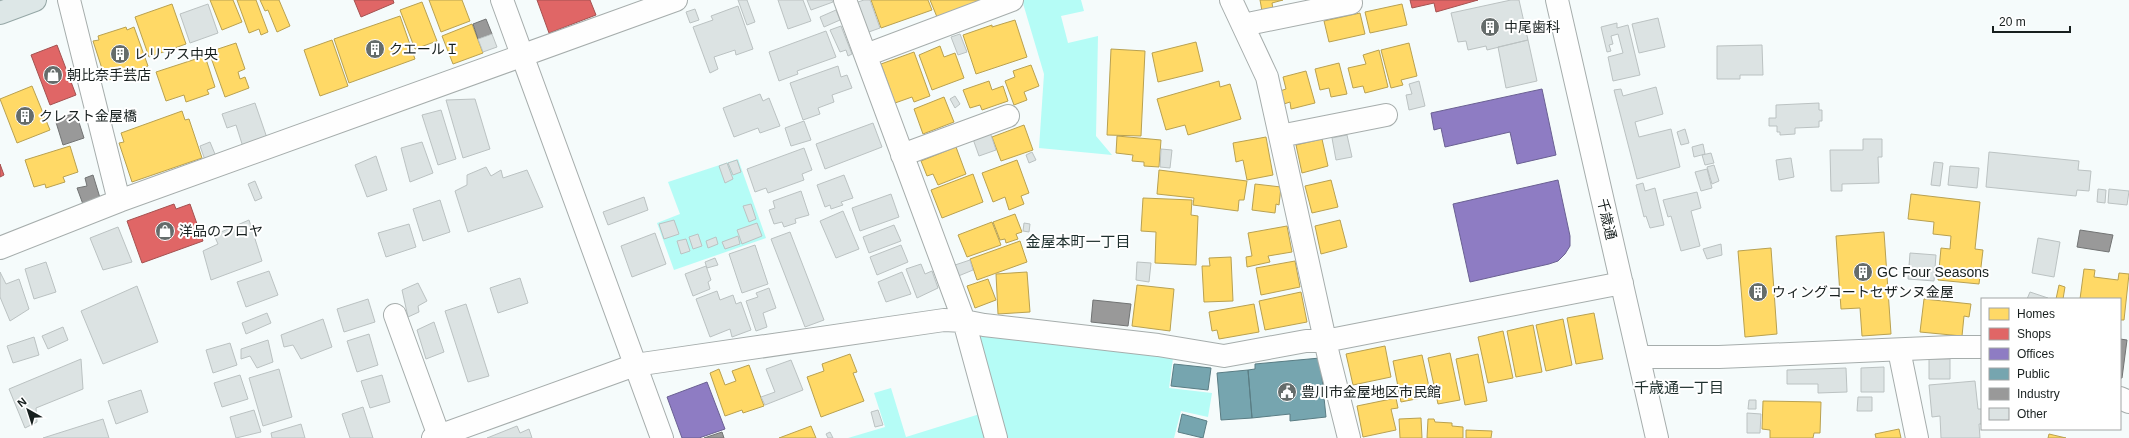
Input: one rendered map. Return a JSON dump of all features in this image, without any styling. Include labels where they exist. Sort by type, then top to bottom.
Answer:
[{"type":"main road","points":[[0,13],[35,0]]},
{"type":"street","points":[[69,0],[119,201]]},
{"type":"street","points":[[502,0],[662,438]]},
{"type":"street","points":[[0,248],[119,201],[676,0]]},
{"type":"street","points":[[845,0],[964,321],[996,438]]},
{"type":"street","points":[[866,55],[1012,0]]},
{"type":"street","points":[[1230,0],[1267,77],[1325,340],[1349,438]]},
{"type":"street","name":"千歳通","points":[[1557,0],[1657,438]]},
{"type":"street","points":[[1243,25],[1351,3]]},
{"type":"street","points":[[1280,136],[1386,115]]},
{"type":"street","points":[[902,155],[1008,116]]},
{"type":"street","points":[[395,315],[436,437],[635,365],[944,320],[964,321],[984,325],[1158,344],[1224,356],[1306,341],[1325,340],[1622,283]]},
{"type":"street","points":[[1639,357],[1719,357],[1981,347]]},
{"type":"street","points":[[1899,350],[1917,438]]},
{"type":"shaded area","points":[[1022,0],[1081,0],[1084,11],[1061,16],[1068,43],[1098,36],[1096,136],[1112,155],[1039,148],[1044,74]]},
{"type":"shaded area","points":[[738,159],[766,238],[674,270],[657,223],[680,214],[668,182]]},
{"type":"shaded area","points":[[985,332],[1173,358],[1169,388],[1212,393],[1208,417],[1181,411],[1174,438],[1005,438],[975,340]]},
{"type":"shaded area","points":[[891,388],[906,437],[983,413],[991,438],[848,438],[885,427],[874,393]]},
{"type":"building: Homes","points":[[210,0],[233,0],[242,22],[222,30]]},
{"type":"building: Homes","points":[[237,0],[256,0],[268,32],[261,35],[259,29],[249,33]]},
{"type":"building: Homes","points":[[260,0],[279,0],[290,26],[277,32],[268,10],[265,11]]},
{"type":"building: Homes","points":[[429,0],[462,0],[470,21],[441,32]]},
{"type":"building: Homes","points":[[871,0],[928,0],[932,10],[881,28]]},
{"type":"building: Homes","points":[[930,0],[983,0],[937,17]]},
{"type":"building: Homes","points":[[1260,0],[1283,0],[1272,3],[1273,9],[1262,11]]},
{"type":"building: Homes","points":[[422,2],[437,41],[415,49],[400,10]]},
{"type":"building: Homes","points":[[172,4],[186,44],[149,57],[135,17]]},
{"type":"building: Homes","points":[[1402,4],[1407,25],[1370,33],[1365,12]]},
{"type":"building: Homes","points":[[1360,13],[1365,34],[1329,42],[1324,21]]},
{"type":"building: Homes","name":"クエールＩ","points":[[400,16],[415,59],[349,83],[334,39]]},
{"type":"building: Homes","points":[[1015,20],[1027,57],[976,74],[963,35],[992,25],[992,27]]},
{"type":"building: Homes","points":[[472,24],[483,53],[453,64],[442,36]]},
{"type":"building: Homes","name":"レリアス中央","points":[[126,27],[127,30],[134,27],[148,66],[106,81],[93,41],[99,40],[98,36]]},
{"type":"building: Homes","points":[[332,40],[348,86],[320,96],[304,50]]},
{"type":"building: Homes","points":[[1196,42],[1203,71],[1158,82],[1152,53]]},
{"type":"building: Homes","points":[[236,43],[245,69],[238,72],[240,79],[245,77],[249,88],[225,97],[209,52]]},
{"type":"building: Homes","points":[[1409,43],[1417,76],[1401,80],[1403,85],[1391,88],[1381,50]]},
{"type":"building: Homes","points":[[940,46],[944,57],[955,53],[964,78],[932,90],[919,55]]},
{"type":"building: Homes","points":[[1111,49],[1145,51],[1141,136],[1107,135]]},
{"type":"building: Homes","points":[[1379,50],[1388,87],[1365,93],[1363,86],[1353,88],[1348,68],[1366,64],[1363,55]]},
{"type":"building: Homes","points":[[914,52],[930,96],[914,102],[912,97],[895,103],[881,64]]},
{"type":"building: Homes","points":[[205,56],[215,87],[207,90],[209,94],[186,102],[184,95],[166,101],[156,72]]},
{"type":"building: Homes","points":[[1339,63],[1347,94],[1331,97],[1329,88],[1320,90],[1315,69]]},
{"type":"building: Homes","points":[[1031,65],[1039,86],[1024,92],[1027,100],[1014,105],[1005,81],[1015,77],[1013,71]]},
{"type":"building: Homes","points":[[1306,71],[1315,103],[1291,109],[1290,102],[1284,104],[1280,91],[1286,89],[1283,77]]},
{"type":"building: Homes","points":[[989,81],[992,90],[1003,86],[1008,101],[982,110],[980,105],[970,108],[963,90]]},
{"type":"building: Homes","points":[[1219,81],[1220,87],[1230,84],[1241,119],[1188,135],[1185,125],[1166,130],[1157,99]]},
{"type":"building: Homes","name":"クレスト金屋橋","points":[[32,86],[50,130],[17,143],[0,99]]},
{"type":"building: Homes","points":[[944,97],[954,122],[923,134],[914,109]]},
{"type":"building: Homes","points":[[182,111],[185,120],[189,119],[202,158],[132,182],[119,143],[124,142],[121,133]]},
{"type":"building: Homes","points":[[1024,125],[1033,150],[1001,161],[992,137]]},
{"type":"building: Homes","points":[[1117,136],[1161,140],[1159,167],[1144,166],[1144,162],[1132,161],[1133,155],[1116,153]]},
{"type":"building: Homes","points":[[1266,137],[1273,175],[1247,180],[1243,160],[1236,162],[1233,143]]},
{"type":"building: Homes","points":[[1322,139],[1328,166],[1302,173],[1296,145]]},
{"type":"building: Homes","points":[[70,146],[78,172],[63,177],[65,182],[46,188],[45,184],[34,187],[25,160]]},
{"type":"building: Homes","points":[[956,147],[966,174],[938,185],[933,174],[927,176],[921,161]]},
{"type":"building: Homes","points":[[1017,160],[1029,193],[1021,196],[1024,204],[1009,210],[1005,197],[993,202],[982,173]]},
{"type":"building: Homes","points":[[1159,170],[1247,181],[1244,200],[1239,200],[1238,211],[1193,205],[1194,198],[1157,194]]},
{"type":"building: Homes","points":[[973,174],[983,202],[942,218],[931,190]]},
{"type":"building: Homes","points":[[1331,180],[1338,207],[1312,213],[1305,186]]},
{"type":"building: Homes","points":[[1255,184],[1281,187],[1279,205],[1276,204],[1275,213],[1252,210]]},
{"type":"building: Homes","points":[[1911,194],[1980,202],[1975,249],[1983,250],[1979,284],[1938,280],[1941,248],[1950,249],[1951,236],[1933,234],[1934,222],[1908,219]]},
{"type":"building: Homes","points":[[1143,198],[1192,200],[1191,215],[1198,216],[1196,265],[1155,263],[1156,232],[1141,231]]},
{"type":"building: Homes","points":[[1015,214],[1022,232],[1016,234],[1018,239],[1006,243],[1005,239],[1000,240],[993,222]]},
{"type":"building: Homes","points":[[1340,220],[1347,247],[1321,254],[1315,226]]},
{"type":"building: Homes","points":[[992,222],[1001,245],[967,257],[958,235]]},
{"type":"building: Homes","points":[[1287,226],[1292,252],[1268,256],[1270,262],[1247,267],[1246,257],[1252,256],[1248,233]]},
{"type":"building: Homes","name":"GC Four Seasons","points":[[1884,232],[1891,334],[1862,336],[1860,308],[1841,309],[1836,236]]},
{"type":"building: Homes","points":[[1020,241],[1027,262],[977,280],[970,259]]},
{"type":"building: Homes","name":"ウィングコートセザンヌ金屋","points":[[1771,248],[1777,334],[1745,337],[1738,251]]},
{"type":"building: Homes","points":[[1231,257],[1233,301],[1204,302],[1202,266],[1210,266],[1209,258]]},
{"type":"building: Homes","points":[[1295,261],[1300,287],[1261,295],[1256,268]]},
{"type":"building: Homes","points":[[2084,269],[2095,270],[2094,277],[2118,280],[2119,273],[2129,274],[2124,320],[2121,320],[2121,298],[2080,298]]},
{"type":"building: Homes","points":[[1027,272],[1030,312],[998,314],[996,274]]},
{"type":"building: Homes","points":[[988,279],[996,300],[975,308],[967,286]]},
{"type":"building: Homes","points":[[1137,285],[1174,289],[1170,331],[1132,326]]},
{"type":"building: Homes","points":[[2059,285],[2065,287],[2063,298],[2056,298]]},
{"type":"building: Homes","points":[[1301,292],[1307,322],[1265,330],[1259,301]]},
{"type":"building: Homes","points":[[1924,299],[1971,304],[1969,317],[1964,316],[1962,336],[1920,332]]},
{"type":"building: Homes","points":[[1254,304],[1259,332],[1219,339],[1217,330],[1212,331],[1209,312]]},
{"type":"building: Homes","points":[[1594,313],[1603,359],[1576,364],[1567,318]]},
{"type":"building: Homes","points":[[1563,319],[1572,365],[1546,371],[1536,325]]},
{"type":"building: Homes","points":[[1533,325],[1542,372],[1516,377],[1507,331]]},
{"type":"building: Homes","points":[[1503,331],[1513,378],[1488,383],[1478,337]]},
{"type":"building: Homes","points":[[1385,346],[1391,377],[1353,385],[1346,354]]},
{"type":"building: Homes","points":[[1450,353],[1460,400],[1438,404],[1428,358]]},
{"type":"building: Homes","points":[[850,354],[857,372],[853,373],[864,401],[821,417],[807,377],[824,371],[822,364]]},
{"type":"building: Homes","points":[[1478,354],[1487,401],[1465,405],[1456,359]]},
{"type":"building: Homes","points":[[1422,355],[1431,396],[1401,402],[1393,361]]},
{"type":"building: Homes","points":[[749,365],[764,406],[743,413],[742,410],[725,416],[710,373],[719,369],[725,385],[736,381],[732,371]]},
{"type":"building: Homes","points":[[1396,398],[1398,408],[1391,409],[1396,430],[1363,437],[1357,406]]},
{"type":"building: Homes","points":[[1763,401],[1821,402],[1820,433],[1814,433],[1813,438],[1770,438],[1770,430],[1762,429]]},
{"type":"building: Homes","points":[[1421,418],[1422,438],[1400,438],[1399,419]]},
{"type":"building: Homes","points":[[1428,419],[1434,419],[1435,422],[1452,423],[1452,426],[1463,427],[1463,438],[1427,438]]},
{"type":"building: Homes","points":[[811,426],[816,438],[779,438]]},
{"type":"building: Homes","points":[[1899,429],[1901,438],[1876,438],[1875,434]]},
{"type":"building: Homes","points":[[1466,430],[1492,431],[1491,438],[1466,438]]},
{"type":"building: Homes","points":[[2049,434],[2066,438],[2048,438]]},
{"type":"building: Shops","points":[[354,0],[393,0],[394,3],[361,17]]},
{"type":"building: Shops","points":[[537,0],[590,0],[596,15],[549,33]]},
{"type":"building: Shops","points":[[1410,0],[1478,0],[1436,12],[1434,3],[1412,8]]},
{"type":"building: Shops","name":"朝比奈手芸店","points":[[57,45],[76,95],[50,105],[31,55]]},
{"type":"building: Shops","points":[[0,164],[4,175],[0,177]]},
{"type":"building: Shops","name":"洋品のフロヤ","points":[[174,204],[176,209],[190,204],[203,241],[142,263],[127,221]]},
{"type":"building: Offices","points":[[1542,89],[1556,155],[1517,164],[1510,132],[1445,147],[1441,128],[1434,130],[1431,113]]},
{"type":"building: Offices","points":[[1558,180],[1570,236],[1570,246],[1565,254],[1558,261],[1549,264],[1470,282],[1453,204]]},
{"type":"building: Offices","points":[[707,382],[725,429],[699,438],[682,438],[667,397]]},
{"type":"building: Public","name":"豊川市金屋地区市民館","points":[[1320,358],[1326,417],[1290,421],[1290,414],[1252,418],[1248,370],[1255,369],[1255,364]]},
{"type":"building: Public","points":[[1174,364],[1211,368],[1208,390],[1171,386]]},
{"type":"building: Public","points":[[1248,370],[1252,418],[1221,420],[1217,373]]},
{"type":"building: Public","points":[[1182,414],[1207,421],[1203,438],[1178,432]]},
{"type":"building: Industry","points":[[486,19],[492,34],[478,39],[473,24]]},
{"type":"building: Industry","points":[[76,113],[84,138],[63,145],[55,119]]},
{"type":"building: Industry","points":[[93,175],[101,201],[84,207],[77,188],[87,186],[85,178]]},
{"type":"building: Industry","points":[[2080,230],[2113,235],[2109,252],[2077,247]]},
{"type":"building: Industry","points":[[1093,300],[1131,304],[1128,326],[1091,322]]},
{"type":"building: Industry","points":[[2121,339],[2127,340],[2121,378]]},
{"type":"building: Industry","points":[[722,432],[724,438],[704,438]]},
{"type":"building: Other","points":[[738,0],[747,0],[755,22],[747,25]]},
{"type":"building: Other","points":[[778,0],[803,0],[811,21],[788,29]]},
{"type":"building: Other","points":[[807,0],[832,0],[833,2],[811,10]]},
{"type":"building: Other","points":[[870,0],[880,28],[866,33],[855,3]]},
{"type":"building: Other","name":"中尾歯科","points":[[1511,0],[1519,0],[1528,40],[1487,50],[1486,46],[1468,50],[1466,41],[1458,42],[1451,13]]},
{"type":"building: Other","points":[[208,4],[218,33],[190,43],[180,14]]},
{"type":"building: Other","points":[[738,6],[753,49],[736,55],[735,50],[714,57],[718,69],[710,73],[693,27],[713,20],[711,16]]},
{"type":"building: Other","points":[[695,9],[699,20],[690,23],[686,12]]},
{"type":"building: Other","points":[[836,10],[840,20],[824,27],[820,17]]},
{"type":"building: Other","points":[[1658,18],[1665,47],[1639,53],[1632,24]]},
{"type":"building: Other","points":[[1617,23],[1617,28],[1628,25],[1640,75],[1613,81],[1608,57],[1623,53],[1618,34],[1611,36],[1613,44],[1609,45],[1611,51],[1607,52],[1601,27]]},
{"type":"building: Other","points":[[841,26],[852,54],[848,56],[846,50],[840,52],[830,30]]},
{"type":"building: Other","points":[[826,31],[836,57],[797,71],[798,74],[779,81],[769,52]]},
{"type":"building: Other","points":[[492,34],[497,47],[483,52],[478,39]]},
{"type":"building: Other","points":[[960,34],[967,52],[958,55],[951,37]]},
{"type":"building: Other","points":[[1528,40],[1537,81],[1506,88],[1498,47]]},
{"type":"building: Other","points":[[1762,45],[1763,75],[1740,75],[1740,79],[1717,79],[1717,46]]},
{"type":"building: Other","points":[[838,66],[841,77],[847,75],[852,88],[832,95],[834,102],[818,108],[820,114],[803,120],[790,83]]},
{"type":"building: Other","points":[[1419,81],[1425,106],[1409,110],[1406,95],[1412,94],[1409,84]]},
{"type":"building: Other","points":[[1656,87],[1663,114],[1635,122],[1639,137],[1671,129],[1680,167],[1637,179],[1614,90],[1621,89],[1623,96]]},
{"type":"building: Other","points":[[760,94],[763,101],[769,98],[780,126],[760,133],[758,128],[734,137],[723,108]]},
{"type":"building: Other","points":[[955,96],[960,104],[955,108],[950,99]]},
{"type":"building: Other","points":[[475,99],[490,149],[463,158],[446,100]]},
{"type":"building: Other","points":[[255,103],[267,138],[243,147],[236,125],[227,128],[222,114]]},
{"type":"building: Other","points":[[1819,103],[1819,110],[1822,110],[1822,121],[1819,121],[1819,127],[1795,128],[1795,134],[1780,135],[1780,132],[1777,132],[1777,126],[1769,126],[1769,118],[1776,118],[1776,105]]},
{"type":"building: Other","points":[[441,110],[456,159],[438,165],[422,115]]},
{"type":"building: Other","points":[[804,121],[811,140],[791,146],[785,128]]},
{"type":"building: Other","points":[[873,123],[882,147],[825,169],[816,144]]},
{"type":"building: Other","points":[[1685,129],[1689,143],[1681,145],[1677,132]]},
{"type":"building: Other","points":[[990,132],[996,150],[979,156],[973,139]]},
{"type":"building: Other","points":[[1347,135],[1352,157],[1336,160],[1332,138]]},
{"type":"building: Other","points":[[1863,139],[1882,139],[1882,157],[1878,157],[1879,183],[1842,184],[1842,191],[1831,191],[1830,150],[1863,150]]},
{"type":"building: Other","points":[[210,142],[217,159],[206,163],[200,146]]},
{"type":"building: Other","points":[[422,142],[433,173],[410,182],[401,148]]},
{"type":"building: Other","points":[[1703,144],[1705,154],[1694,157],[1692,147]]},
{"type":"building: Other","points":[[804,148],[812,170],[802,174],[804,180],[768,193],[766,188],[755,192],[747,169]]},
{"type":"building: Other","points":[[1161,149],[1172,150],[1170,168],[1160,167]]},
{"type":"building: Other","points":[[1032,152],[1036,160],[1029,163],[1026,155]]},
{"type":"building: Other","points":[[1989,152],[2079,161],[2078,170],[2091,171],[2089,191],[2077,190],[2076,196],[1986,187]]},
{"type":"building: Other","points":[[1711,153],[1714,163],[1705,165],[1702,155]]},
{"type":"building: Other","points":[[376,156],[387,190],[367,197],[355,165]]},
{"type":"building: Other","points":[[1791,158],[1794,177],[1779,180],[1776,160]]},
{"type":"building: Other","points":[[737,160],[741,172],[733,175],[728,163]]},
{"type":"building: Other","points":[[1934,162],[1943,163],[1940,186],[1931,185]]},
{"type":"building: Other","points":[[727,163],[733,179],[725,183],[719,166]]},
{"type":"building: Other","points":[[1714,165],[1719,181],[1712,184],[1707,167]]},
{"type":"building: Other","points":[[1950,166],[1979,168],[1977,188],[1948,185]]},
{"type":"building: Other","points":[[486,167],[491,176],[501,170],[503,178],[527,170],[543,207],[468,232],[455,191],[467,185],[467,175]]},
{"type":"building: Other","points":[[1707,169],[1712,188],[1701,191],[1695,172]]},
{"type":"building: Other","points":[[844,175],[853,198],[841,202],[843,205],[831,209],[830,205],[825,207],[817,185]]},
{"type":"building: Other","points":[[255,181],[262,198],[255,201],[248,184]]},
{"type":"building: Other","points":[[1643,183],[1645,191],[1655,188],[1664,225],[1650,228],[1646,216],[1644,217],[1636,185]]},
{"type":"building: Other","points":[[2098,189],[2106,190],[2105,203],[2097,202]]},
{"type":"building: Other","points":[[2109,189],[2129,191],[2127,205],[2108,203]]},
{"type":"building: Other","points":[[801,191],[809,215],[795,219],[796,223],[784,227],[782,222],[774,224],[769,210],[775,208],[773,201]]},
{"type":"building: Other","points":[[1697,192],[1701,208],[1691,211],[1700,246],[1681,251],[1671,216],[1668,217],[1663,200]]},
{"type":"building: Other","points":[[891,194],[899,217],[860,231],[852,208]]},
{"type":"building: Other","points":[[644,197],[648,210],[608,225],[603,212]]},
{"type":"building: Other","points":[[440,200],[450,232],[423,241],[413,209]]},
{"type":"building: Other","points":[[751,204],[756,219],[749,222],[743,206]]},
{"type":"building: Other","points":[[843,211],[859,249],[836,258],[820,221]]},
{"type":"building: Other","points":[[249,220],[262,261],[211,280],[203,251],[218,244],[214,235]]},
{"type":"building: Other","points":[[674,220],[679,234],[664,239],[659,224]]},
{"type":"building: Other","points":[[757,223],[762,236],[742,244],[737,230]]},
{"type":"building: Other","points":[[1024,223],[1030,224],[1029,232],[1023,231]]},
{"type":"building: Other","points":[[409,224],[416,247],[386,257],[378,233]]},
{"type":"building: Other","points":[[894,225],[901,241],[869,253],[863,237]]},
{"type":"building: Other","points":[[118,227],[132,262],[103,270],[90,238]]},
{"type":"building: Other","points":[[790,232],[824,320],[805,327],[771,239]]},
{"type":"building: Other","points":[[655,233],[666,264],[632,277],[621,246]]},
{"type":"building: Other","points":[[698,234],[702,246],[693,249],[689,237]]},
{"type":"building: Other","points":[[738,236],[740,244],[725,249],[722,242]]},
{"type":"building: Other","points":[[716,237],[718,244],[708,248],[706,241]]},
{"type":"building: Other","points":[[2038,238],[2060,242],[2054,277],[2032,273]]},
{"type":"building: Other","points":[[686,239],[690,251],[681,254],[677,241]]},
{"type":"building: Other","points":[[1721,244],[1722,255],[1707,259],[1703,249]]},
{"type":"building: Other","points":[[755,245],[768,284],[742,293],[729,254]]},
{"type":"building: Other","points":[[901,245],[908,262],[877,275],[870,257]]},
{"type":"building: Other","points":[[1910,253],[1936,255],[1934,281],[1908,279]]},
{"type":"building: Other","points":[[715,258],[718,265],[707,268],[705,262]]},
{"type":"building: Other","points":[[970,260],[973,270],[956,277],[952,266]]},
{"type":"building: Other","points":[[46,262],[56,292],[34,299],[25,269]]},
{"type":"building: Other","points":[[1137,262],[1151,263],[1149,282],[1136,280]]},
{"type":"building: Other","points":[[921,264],[925,274],[932,271],[938,288],[917,298],[906,269]]},
{"type":"building: Other","points":[[706,266],[711,280],[708,282],[710,289],[693,296],[685,274]]},
{"type":"building: Other","points":[[269,271],[278,295],[246,307],[237,282]]},
{"type":"building: Other","points":[[0,272],[6,284],[19,279],[29,309],[10,321],[0,297]]},
{"type":"building: Other","points":[[902,272],[911,294],[886,302],[878,282]]},
{"type":"building: Other","points":[[520,278],[528,303],[498,313],[490,288]]},
{"type":"building: Other","points":[[418,283],[427,301],[418,306],[419,312],[408,317],[402,290]]},
{"type":"building: Other","points":[[137,286],[158,342],[103,364],[81,311]]},
{"type":"building: Other","points":[[769,288],[776,308],[763,313],[767,327],[756,331],[746,301],[758,297],[756,293]]},
{"type":"building: Other","points":[[717,291],[720,300],[733,295],[736,304],[741,302],[751,330],[732,337],[730,329],[710,337],[696,299]]},
{"type":"building: Other","points":[[2030,292],[2048,298],[2027,298]]},
{"type":"building: Other","points":[[368,299],[375,322],[344,332],[337,309]]},
{"type":"building: Other","points":[[466,304],[489,376],[468,382],[445,311]]},
{"type":"building: Other","points":[[267,313],[271,323],[246,334],[242,323]]},
{"type":"building: Other","points":[[323,319],[332,347],[301,359],[293,345],[284,347],[281,335]]},
{"type":"building: Other","points":[[434,322],[444,352],[426,359],[417,330]]},
{"type":"building: Other","points":[[63,327],[68,340],[48,349],[42,336]]},
{"type":"building: Other","points":[[369,334],[378,365],[357,372],[347,341]]},
{"type":"building: Other","points":[[34,337],[39,355],[13,363],[7,346]]},
{"type":"building: Other","points":[[268,340],[273,362],[257,368],[250,356],[241,359],[241,349]]},
{"type":"building: Other","points":[[230,343],[237,365],[213,373],[206,350]]},
{"type":"building: Other","points":[[81,359],[83,389],[36,408],[37,422],[25,428],[9,389]]},
{"type":"building: Other","points":[[1929,359],[1950,359],[1950,379],[1929,379]]},
{"type":"building: Other","points":[[791,360],[803,390],[765,405],[761,397],[775,392],[766,369]]},
{"type":"building: Other","points":[[1884,367],[1884,392],[1861,392],[1861,368]]},
{"type":"building: Other","points":[[1846,368],[1847,392],[1818,393],[1818,384],[1787,384],[1787,370]]},
{"type":"building: Other","points":[[279,369],[292,417],[263,426],[249,378]]},
{"type":"building: Other","points":[[240,375],[248,399],[222,407],[214,383]]},
{"type":"building: Other","points":[[382,375],[390,402],[370,408],[361,381]]},
{"type":"building: Other","points":[[1975,381],[1978,409],[1981,409],[1981,424],[1979,424],[1980,438],[1941,438],[1940,416],[1932,417],[1929,385]]},
{"type":"building: Other","points":[[141,390],[148,412],[116,424],[108,401]]},
{"type":"building: Other","points":[[1858,397],[1872,397],[1872,411],[1857,411]]},
{"type":"building: Other","points":[[1749,400],[1756,400],[1756,409],[1748,409]]},
{"type":"building: Other","points":[[363,407],[373,438],[350,438],[342,414]]},
{"type":"building: Other","points":[[254,410],[261,432],[236,438],[230,417]]},
{"type":"building: Other","points":[[878,410],[883,425],[875,427],[871,412]]},
{"type":"building: Other","points":[[1747,413],[1761,414],[1760,433],[1747,433]]},
{"type":"building: Other","points":[[103,419],[109,438],[43,438]]},
{"type":"building: Other","points":[[301,424],[305,438],[272,438],[271,433]]},
{"type":"building: Other","points":[[517,426],[520,433],[529,429],[532,438],[487,438]]},
{"type":"building: Other","points":[[830,432],[833,438],[828,438],[826,434]]},
{"type":"place","name":"中尾歯科","points":[[1490,27]]},
{"type":"place","name":"クエールＩ","points":[[375,49]]},
{"type":"place","name":"レリアス中央","points":[[120,54]]},
{"type":"place","name":"朝比奈手芸店","points":[[53,75]]},
{"type":"place","name":"クレスト金屋橋","points":[[25,116]]},
{"type":"place","name":"洋品のフロヤ","points":[[165,231]]},
{"type":"place","name":"GC Four Seasons","points":[[1863,272]]},
{"type":"place","name":"ウィングコートセザンヌ金屋","points":[[1758,292]]},
{"type":"place","name":"豊川市金屋地区市民館","points":[[1287,392]]},
{"type":"district","name":"金屋本町一丁目","points":[[1078,241]]},
{"type":"district","name":"千歳通一丁目","points":[[1679,387]]}]
